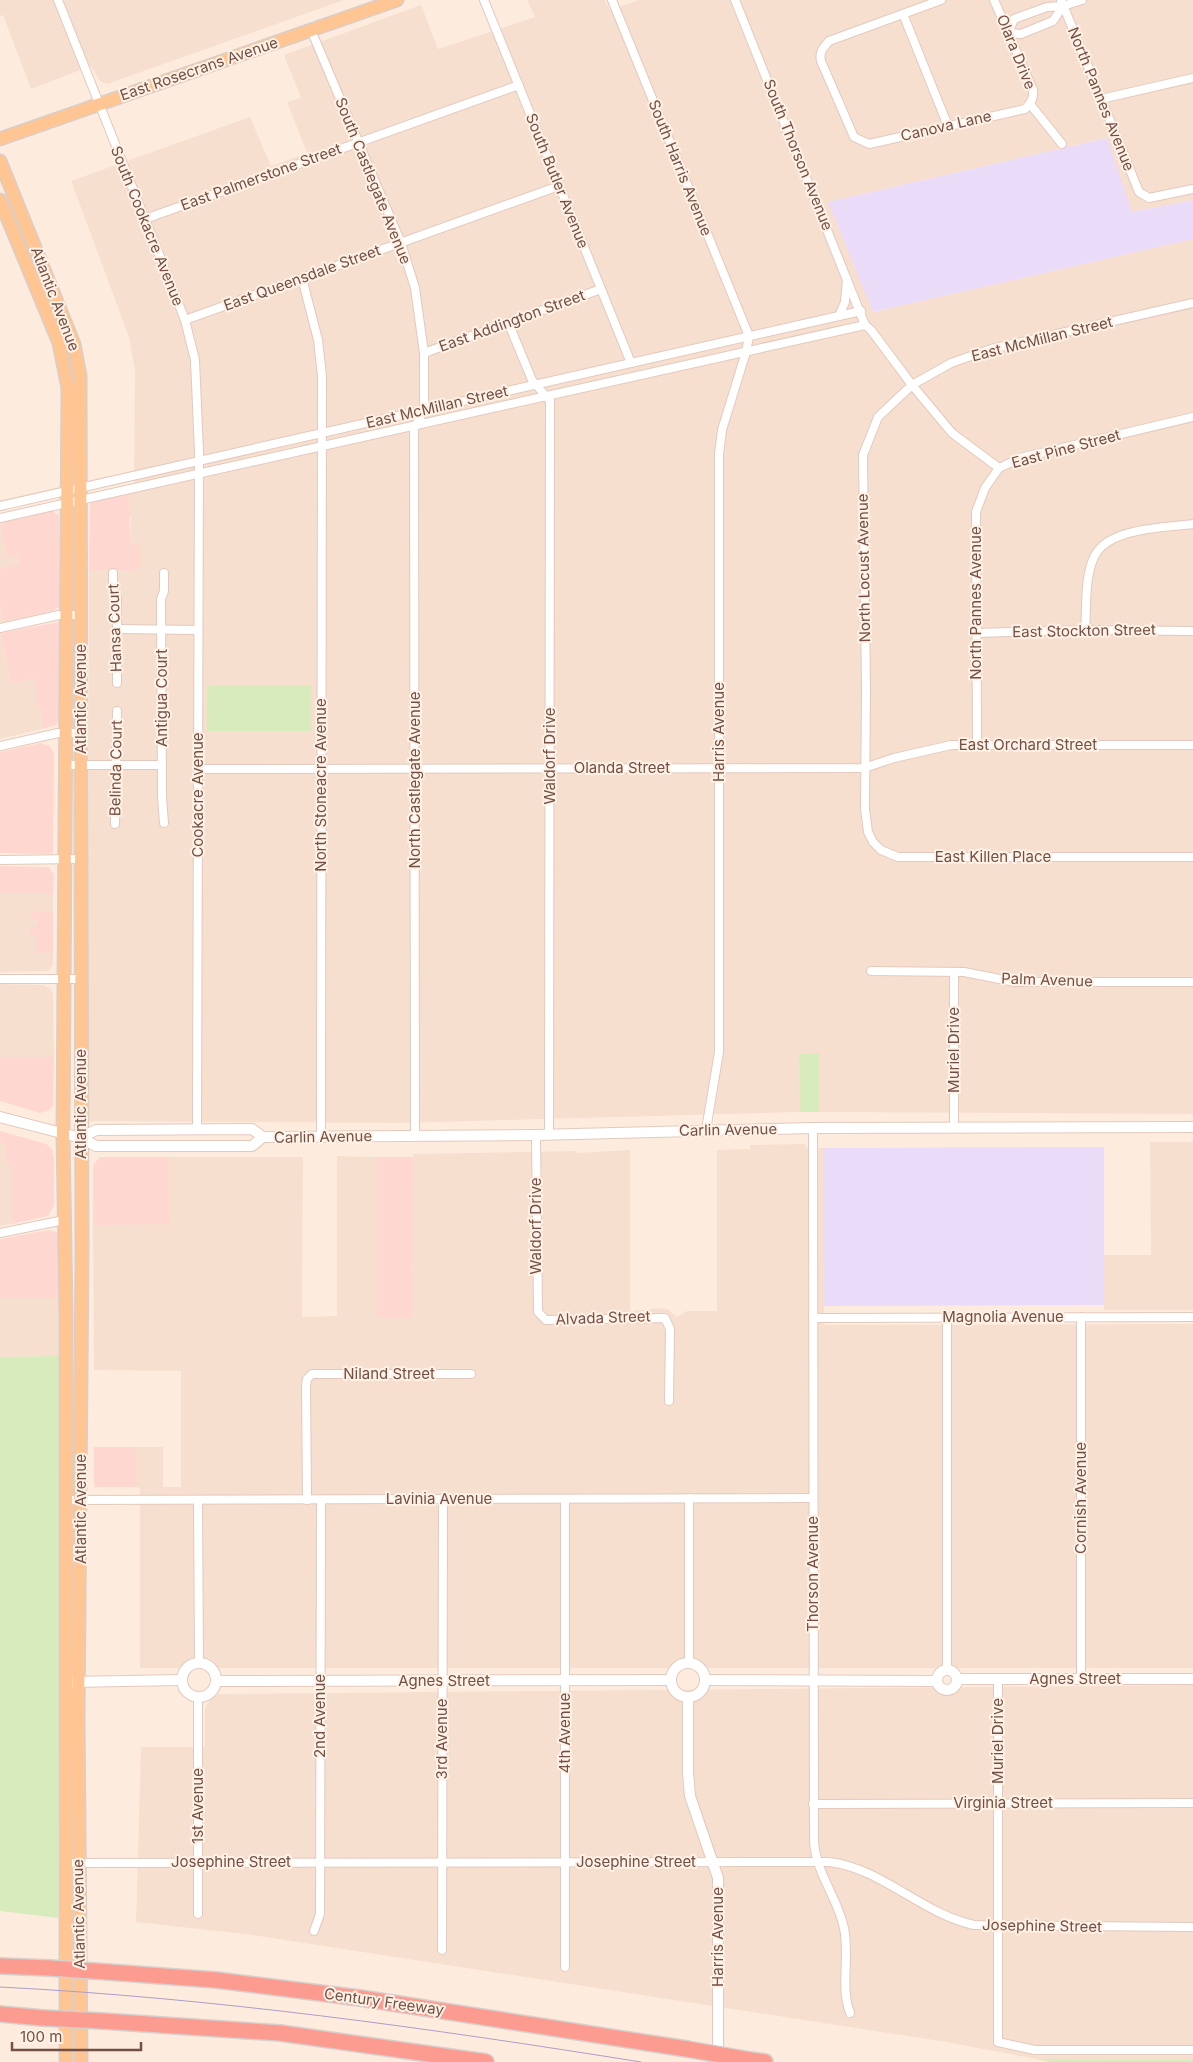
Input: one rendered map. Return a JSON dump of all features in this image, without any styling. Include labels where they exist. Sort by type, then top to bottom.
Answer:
[{"type":"highway","name":"Century Freeway","points":[[3,1965],[216,1980],[322,1993],[435,2009],[757,2061]]},
{"type":"highway","points":[[0,2014],[280,2033],[486,2062]]},
{"type":"highway","points":[[0,2022],[38,2017]]},
{"type":"main road","name":"East Rosecrans Avenue","points":[[0,140],[398,0]]},
{"type":"main road","name":"Atlantic Avenue","points":[[0,161],[74,344],[80,376],[82,1500],[78,1682],[81,2062]]},
{"type":"main road","name":"Atlantic Avenue","points":[[0,200],[59,343],[68,388],[63,1135],[66,2062]]},
{"type":"street","name":"South Cookacre Avenue","points":[[58,0],[185,320],[195,360],[198,460]]},
{"type":"street","name":"South Butler Avenue","points":[[484,0],[630,363]]},
{"type":"street","name":"South Harris Avenue","points":[[612,0],[749,336]]},
{"type":"street","name":"South Thorson Avenue","points":[[736,0],[861,311]]},
{"type":"street","points":[[941,0],[903,14],[948,126]]},
{"type":"street","name":"Olara Drive","points":[[994,0],[1032,90],[1034,96],[1030,104]]},
{"type":"street","points":[[1062,3],[1053,21],[1021,34],[1008,33],[1014,19],[1062,3],[1082,0]]},
{"type":"street","name":"North Pannes Avenue","points":[[1062,3],[1139,192],[1149,198],[1193,189]]},
{"type":"street","name":"Canova Lane","points":[[903,14],[829,41],[820,54],[821,61],[854,137],[869,144],[1025,109],[1030,104]]},
{"type":"street","name":"South Castlegate Avenue","points":[[312,30],[401,243],[415,288],[424,353],[424,410],[417,424]]},
{"type":"street","points":[[1102,99],[1193,78]]},
{"type":"street","name":"East Palmerstone Street","points":[[145,219],[519,85]]},
{"type":"street","points":[[1030,104],[1062,144]]},
{"type":"street","name":"East Queensdale Street","points":[[185,320],[559,186]]},
{"type":"street","points":[[839,316],[845,302],[847,277]]},
{"type":"street","name":"North Stoneacre Avenue","points":[[302,278],[311,305],[318,340],[322,376],[321,1137]]},
{"type":"street","name":"East Addington Street","points":[[424,353],[601,289]]},
{"type":"street","name":"East McMillan Street","points":[[912,386],[951,363],[991,349],[1193,303]]},
{"type":"street","name":"East McMillan Street","points":[[0,518],[67,504],[81,493],[198,460],[861,311]]},
{"type":"street","points":[[861,311],[865,325],[871,330],[912,386]]},
{"type":"street","points":[[508,322],[536,384],[546,396]]},
{"type":"street","name":"East McMillan Street","points":[[0,506],[67,490],[81,493],[198,473],[865,325]]},
{"type":"street","name":"Harris Avenue","points":[[706,1130],[719,1052],[720,442],[728,406],[746,352],[749,336]]},
{"type":"street","name":"East Pine Street","points":[[912,386],[952,433],[999,468],[1020,458],[1193,417]]},
{"type":"street","name":"North Locust Avenue","points":[[864,768],[866,689],[863,455],[878,417],[912,386]]},
{"type":"street","name":"Waldorf Drive","points":[[546,396],[550,401],[549,1134]]},
{"type":"street","name":"North Castlegate Avenue","points":[[415,1136],[414,429],[417,424]]},
{"type":"street","name":"Cookacre Avenue","points":[[197,1129],[198,460]]},
{"type":"street","name":"North Pannes Avenue","points":[[977,744],[976,512],[985,488],[999,468]]},
{"type":"street","points":[[1085,630],[1089,577],[1095,556],[1109,541],[1134,531],[1193,524]]},
{"type":"street","name":"Hansa Court","points":[[113,573],[113,587],[117,598],[117,683]]},
{"type":"street","name":"Antigua Court","points":[[164,573],[161,630],[164,824]]},
{"type":"street","points":[[0,628],[66,615],[81,615]]},
{"type":"street","points":[[117,629],[198,630]]},
{"type":"street","name":"East Stockton Street","points":[[976,634],[1085,630],[1193,631]]},
{"type":"street","name":"Belinda Court","points":[[116,824],[117,712]]},
{"type":"street","points":[[0,746],[66,733],[81,733]]},
{"type":"street","name":"East Orchard Street","points":[[807,767],[864,768],[951,745],[1193,745]]},
{"type":"street","points":[[65,765],[162,765]]},
{"type":"street","name":"Olanda Street","points":[[198,768],[807,767]]},
{"type":"street","name":"East Killen Place","points":[[864,768],[868,832],[881,850],[898,858],[1193,857]]},
{"type":"street","points":[[0,860],[81,859]]},
{"type":"street","name":"Palm Avenue","points":[[871,971],[954,972],[1015,982],[1193,982]]},
{"type":"street","name":"Muriel Drive","points":[[954,972],[954,1128]]},
{"type":"street","points":[[0,978],[81,978]]},
{"type":"street","name":"Carlin Avenue","points":[[0,1118],[81,1138],[96,1146],[252,1146],[263,1137]]},
{"type":"street","name":"Carlin Avenue","points":[[81,1138],[96,1130],[197,1129],[252,1129],[263,1137],[321,1137],[536,1135],[813,1128],[1193,1127]]},
{"type":"street","name":"Thorson Avenue","points":[[813,1128],[813,1804],[817,1862],[844,1925],[847,2001],[850,2013]]},
{"type":"street","name":"Waldorf Drive","points":[[536,1135],[536,1300],[540,1316]]},
{"type":"street","points":[[0,1233],[64,1220]]},
{"type":"street","name":"Alvada Street","points":[[540,1316],[546,1320],[661,1317],[667,1320],[670,1329],[669,1401]]},
{"type":"street","name":"Cornish Avenue","points":[[1081,1317],[1081,1679]]},
{"type":"street","name":"Magnolia Avenue","points":[[813,1318],[1193,1317]]},
{"type":"street","points":[[947,1318],[947,1669]]},
{"type":"street","name":"Niland Street","points":[[307,1500],[306,1386],[309,1376],[319,1372],[470,1374]]},
{"type":"street","points":[[689,1498],[689,1662]]},
{"type":"street","name":"Lavinia Avenue","points":[[65,1500],[813,1498]]},
{"type":"street","name":"3rd Avenue","points":[[442,1950],[443,1499]]},
{"type":"street","name":"4th Avenue","points":[[565,1499],[565,1967]]},
{"type":"street","points":[[198,1500],[199,1663]]},
{"type":"street","name":"2nd Avenue","points":[[314,1931],[320,1914],[320,1500]]},
{"type":"street","points":[[689,1662],[703,1670],[706,1680],[698,1694],[688,1697],[674,1690],[671,1680],[678,1666],[689,1662]]},
{"type":"street","points":[[199,1663],[211,1668],[216,1681],[209,1694],[198,1698],[188,1694],[181,1680],[187,1668],[199,1663]]},
{"type":"street","points":[[947,1669],[956,1674],[958,1679],[954,1688],[948,1690],[941,1688],[937,1681],[940,1672],[947,1669]]},
{"type":"street","name":"Agnes Street","points":[[958,1679],[1193,1678]]},
{"type":"street","name":"Muriel Drive","points":[[998,1679],[998,2042],[1035,2050],[1193,2050]]},
{"type":"street","points":[[65,1682],[181,1680]]},
{"type":"street","name":"Agnes Street","points":[[216,1681],[671,1680]]},
{"type":"street","points":[[706,1680],[937,1681]]},
{"type":"street","name":"Harris Avenue","points":[[688,1697],[688,1773],[690,1796],[718,1878],[718,2062]]},
{"type":"street","name":"1st Avenue","points":[[198,1698],[198,1914]]},
{"type":"street","name":"Virginia Street","points":[[813,1804],[1193,1803]]},
{"type":"street","name":"Josephine Street","points":[[64,1863],[834,1862],[856,1868],[964,1923],[998,1927],[1193,1927]]},
{"type":"shaded area","points":[[0,0],[344,0],[107,84],[100,81],[91,66],[31,89],[3,15],[0,16]]},
{"type":"shaded area","points":[[527,0],[605,0],[610,10],[639,0],[1193,0],[1193,200],[1132,212],[1106,138],[828,202],[874,312],[1193,239],[1193,1114],[819,1112],[818,1053],[799,1054],[800,1112],[398,1123],[89,1121],[89,570],[139,571],[139,544],[131,543],[131,517],[128,516],[128,491],[134,489],[135,371],[129,337],[71,181],[250,117],[271,166],[307,153],[287,102],[301,98],[284,55],[421,5],[438,49],[535,17]]},
{"type":"shaded area","points":[[1107,138],[1132,212],[1193,200],[1193,239],[873,312],[828,202]]},
{"type":"shaded area","points":[[128,491],[131,543],[139,543],[139,571],[89,570],[90,502]]},
{"type":"shaded area","points":[[52,511],[59,516],[59,607],[53,611],[3,622],[0,606],[0,569],[20,564],[18,555],[7,558],[0,522]]},
{"type":"shaded area","points":[[0,523],[7,558],[18,555],[20,565],[0,569]]},
{"type":"shaded area","points":[[0,606],[3,622],[1,634],[10,683],[36,679],[36,706],[41,706],[42,729],[0,739]]},
{"type":"shaded area","points":[[59,622],[60,719],[56,725],[42,729],[41,707],[36,706],[36,679],[10,683],[1,633]]},
{"type":"shaded area","points":[[41,743],[50,746],[54,753],[53,854],[0,853],[0,752]]},
{"type":"shaded area","points":[[0,866],[49,867],[54,875],[53,894],[0,894]]},
{"type":"shaded area","points":[[0,894],[53,894],[53,912],[31,913],[38,919],[37,927],[30,927],[36,935],[36,953],[53,953],[53,964],[48,971],[0,972]]},
{"type":"shaded area","points":[[31,912],[53,912],[53,953],[36,953],[36,936],[30,935],[30,927],[36,927],[38,920],[31,919]]},
{"type":"shaded area","points":[[0,984],[44,985],[51,989],[53,995],[54,1057],[0,1057]]},
{"type":"shaded area","points":[[0,1057],[54,1057],[53,1105],[50,1110],[40,1113],[0,1101]]},
{"type":"shaded area","points":[[0,1131],[46,1144],[52,1149],[54,1159],[54,1205],[48,1216],[12,1224],[12,1166],[6,1165],[6,1148],[0,1140]]},
{"type":"shaded area","points":[[0,1140],[6,1148],[6,1165],[12,1165],[12,1224],[0,1226]]},
{"type":"shaded area","points":[[1150,1142],[1193,1142],[1193,1310],[1104,1310],[1104,1255],[1151,1255]]},
{"type":"shaded area","points":[[805,1144],[806,1148],[824,1148],[824,1325],[1193,1324],[1193,1668],[140,1668],[140,1488],[136,1487],[136,1447],[163,1447],[163,1487],[181,1487],[181,1371],[94,1370],[93,1225],[170,1224],[169,1157],[303,1157],[302,1317],[337,1316],[337,1156],[377,1157],[377,1317],[412,1317],[413,1154],[577,1151],[577,1153],[630,1150],[630,1311],[661,1308],[669,1310],[677,1317],[687,1311],[717,1311],[717,1150],[750,1149],[750,1145]]},
{"type":"shaded area","points":[[1104,1147],[1104,1305],[824,1306],[824,1148]]},
{"type":"shaded area","points":[[100,1157],[169,1157],[170,1224],[93,1225],[93,1165]]},
{"type":"shaded area","points":[[377,1157],[413,1157],[412,1317],[377,1317]]},
{"type":"shaded area","points":[[48,1230],[56,1232],[60,1238],[59,1298],[0,1298],[0,1239]]},
{"type":"shaded area","points":[[0,1298],[59,1298],[59,1356],[0,1357]]},
{"type":"shaded area","points":[[94,1447],[136,1447],[136,1487],[94,1487]]},
{"type":"shaded area","points":[[1193,1685],[1193,2060],[1036,2059],[946,2042],[253,1935],[136,1922],[141,1747],[205,1747],[205,1709],[211,1698],[218,1694]]},
{"type":"green space","points":[[311,685],[311,731],[207,731],[207,686]]},
{"type":"green space","points":[[819,1053],[819,1112],[800,1112],[799,1054]]},
{"type":"green space","points":[[59,1356],[58,1918],[0,1911],[0,1357]]},
{"type":"green space","points":[[1036,2059],[1193,2060],[1193,2062],[1051,2062]]},
{"type":"tram line","points":[[0,1987],[161,1999],[321,2016],[481,2037],[641,2062]]}]
